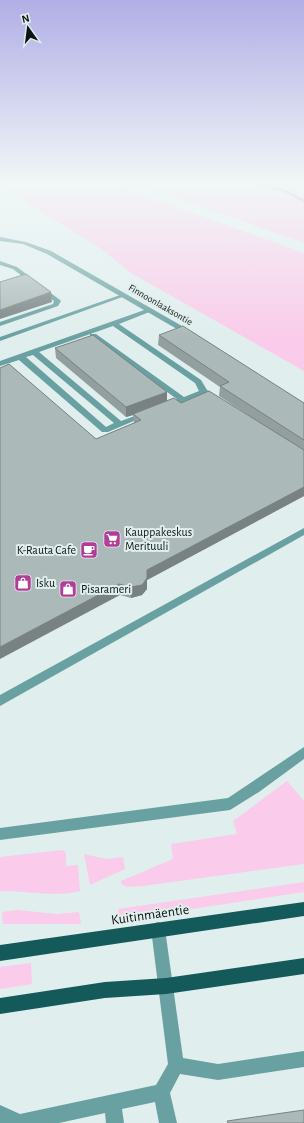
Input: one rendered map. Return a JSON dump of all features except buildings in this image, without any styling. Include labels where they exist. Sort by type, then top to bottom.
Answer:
[{"type":"main road","name":"Kuitinmäentie","points":[[0,953],[304,909]]},
{"type":"main road","points":[[0,1006],[104,990],[166,986],[304,966]]},
{"type":"street","name":"Finnoonlaaksontie","points":[[0,239],[15,240],[29,244],[76,267],[198,338]]},
{"type":"street","points":[[0,263],[15,268],[58,301],[56,305],[0,324]]},
{"type":"street","points":[[0,339],[125,295]]},
{"type":"street","points":[[0,364],[150,310]]},
{"type":"street","points":[[113,323],[198,382],[204,392],[222,403]]},
{"type":"street","points":[[88,332],[182,400]]},
{"type":"street","points":[[34,352],[120,424]]},
{"type":"street","points":[[21,357],[105,430],[204,392]]},
{"type":"street","points":[[0,701],[304,531]]},
{"type":"street","points":[[0,834],[230,804],[304,752]]},
{"type":"street","points":[[158,929],[176,1064],[161,1092],[168,1123]]},
{"type":"street","points":[[176,1064],[218,1072],[304,1059]]},
{"type":"street","points":[[0,1114],[20,1123],[161,1092]]},
{"type":"street","points":[[112,1102],[115,1123]]},
{"type":"shaded area","points":[[78,234],[252,234],[304,253],[304,371],[131,273],[100,248]]},
{"type":"shaded area","points":[[280,234],[304,234],[304,243]]},
{"type":"shaded area","points":[[287,781],[304,801],[304,864],[143,886],[127,887],[121,884],[121,881],[173,859],[171,844],[237,834],[233,821]]},
{"type":"shaded area","points":[[63,850],[66,853],[66,866],[78,865],[80,891],[50,894],[0,891],[0,857]]},
{"type":"shaded area","points":[[84,854],[106,859],[123,857],[125,869],[90,885]]},
{"type":"shaded area","points":[[304,882],[304,892],[120,920],[118,909]]},
{"type":"shaded area","points":[[17,910],[57,914],[79,912],[81,924],[3,924],[2,912]]},
{"type":"shaded area","points":[[31,963],[32,984],[0,989],[0,967]]},
{"type":"place","name":"Kauppakeskus Merituuli","points":[[112,539]]},
{"type":"place","name":"K-Rauta Cafe","points":[[89,550]]},
{"type":"place","name":"Isku","points":[[23,583]]},
{"type":"place","name":"Pisarameri","points":[[68,589]]}]
